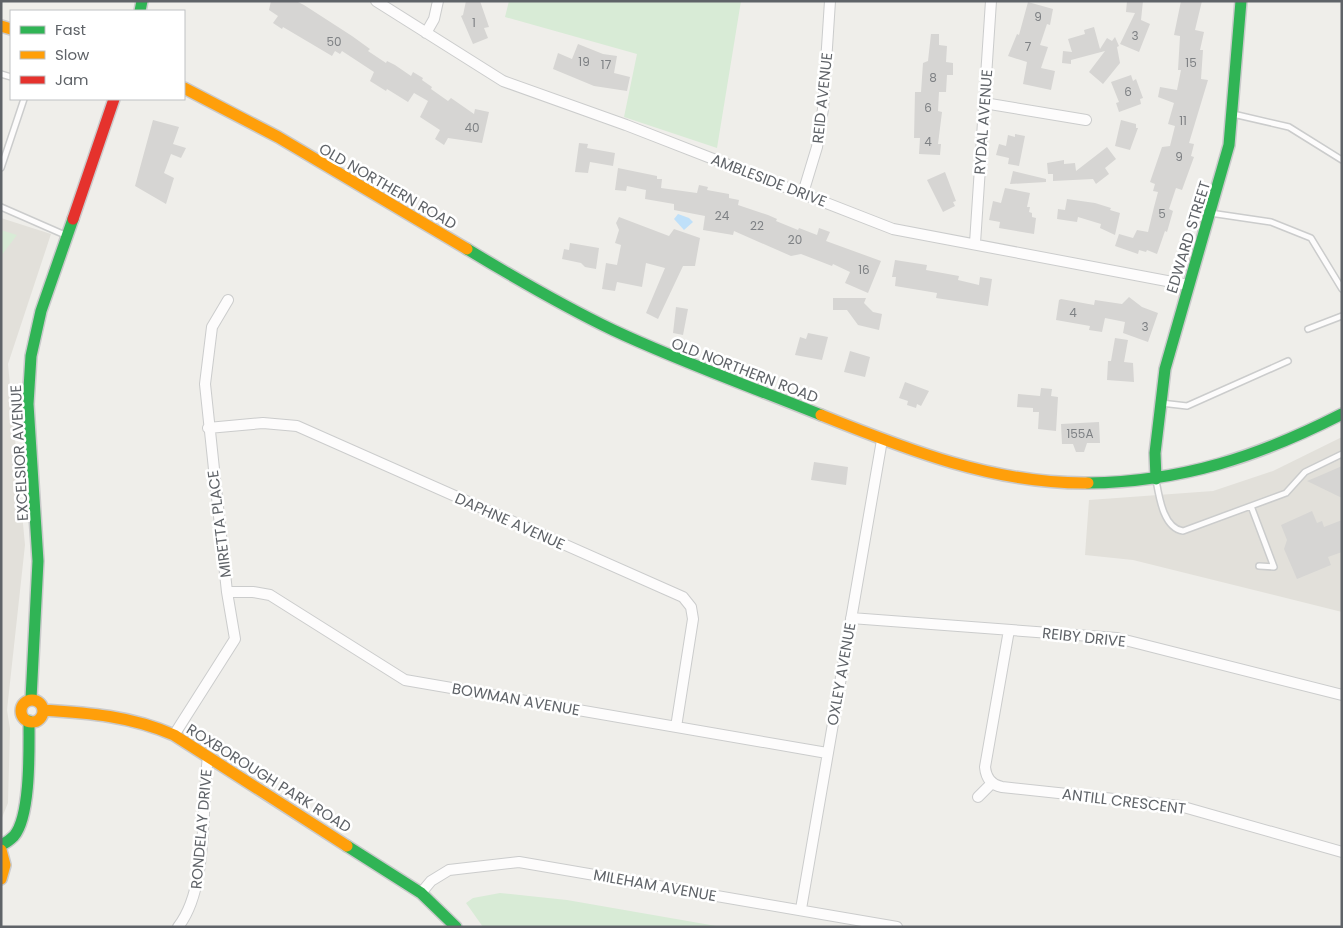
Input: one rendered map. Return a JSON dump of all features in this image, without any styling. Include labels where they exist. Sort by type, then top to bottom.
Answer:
[{"type":"street","name":"AMBLESIDE DRIVE","points":[[376,1],[503,81],[626,124],[893,229],[1188,285]]},
{"type":"street","points":[[426,33],[434,19],[438,1]]},
{"type":"street","name":"REID AVENUE","points":[[803,193],[817,146],[823,109],[830,1]]},
{"type":"street","name":"RYDAL AVENUE","points":[[974,243],[991,1]]},
{"type":"street","name":"EDWARD STREET","points":[[1156,479],[1155,453],[1165,369],[1188,285],[1226,162],[1232,114],[1241,1]]},
{"type":"street","name":"OLD NORTHERN ROAD","points":[[185,89],[251,123],[553,300],[658,352],[882,440],[965,467],[1020,478],[1084,484],[1156,479],[1193,473],[1253,456],[1300,436],[1342,414]]},
{"type":"street","name":"EXCELSIOR AVENUE","points":[[31,699],[38,562],[28,404],[31,356],[41,311],[114,100]]},
{"type":"street","points":[[984,103],[1086,120]]},
{"type":"street","name":"MIRETTA PLACE","points":[[174,735],[234,639],[208,428],[205,384],[212,327],[228,300]]},
{"type":"street","name":"DAPHNE AVENUE","points":[[208,428],[263,423],[296,426],[683,597],[691,608],[692,619],[676,727]]},
{"type":"street","name":"OXLEY AVENUE","points":[[801,909],[882,440]]},
{"type":"street","name":"BOWMAN AVENUE","points":[[227,592],[254,592],[270,595],[405,680],[827,753]]},
{"type":"street","name":"REIBY DRIVE","points":[[851,618],[1118,638],[1342,695]]},
{"type":"street","points":[[978,797],[992,783],[987,776],[985,767],[1009,630]]},
{"type":"street","points":[[31,699],[37,701],[43,710],[39,719],[29,722],[23,717],[21,712],[24,703],[31,699]]},
{"type":"street","name":"ROXBOROUGH PARK ROAD","points":[[43,710],[128,717],[148,722],[174,735],[421,893],[456,927]]},
{"type":"street","points":[[1,846],[16,834],[21,822],[24,804],[29,722]]},
{"type":"street","name":"RONDELAY DRIVE","points":[[178,927],[192,906],[198,883],[208,757]]},
{"type":"street","name":"ANTILL CRESCENT","points":[[992,783],[1002,788],[1180,806],[1342,852]]},
{"type":"street","points":[[1,850],[6,865],[1,879]]},
{"type":"street","name":"MILEHAM AVENUE","points":[[421,893],[431,881],[450,870],[519,862],[801,909],[865,924],[896,927]]},
{"type":"lane","points":[[1,168],[24,100]]},
{"type":"lane","points":[[1232,114],[1289,127],[1342,160]]},
{"type":"lane","points":[[1,207],[67,237]]},
{"type":"lane","points":[[1210,213],[1271,222],[1311,238],[1342,289]]},
{"type":"lane","points":[[1308,329],[1342,316]]},
{"type":"lane","points":[[1160,403],[1187,406],[1288,360]]},
{"type":"lane","points":[[1156,479],[1165,513],[1170,524],[1178,530],[1188,530],[1286,493],[1305,472],[1342,454]]},
{"type":"lane","points":[[1251,506],[1274,567],[1259,566]]},
{"type":"shaded area","points":[[1,218],[51,234],[8,364],[25,545],[7,710],[10,729],[8,803],[1,820]]},
{"type":"shaded area","points":[[1342,437],[1342,612],[1133,560],[1085,555],[1089,500],[1213,491],[1273,471]]},
{"type":"green space","points":[[509,1],[741,1],[717,148],[624,117],[637,54],[505,17]]},
{"type":"green space","points":[[1,230],[17,235],[1,256]]},
{"type":"green space","points":[[500,893],[567,900],[722,927],[483,927],[466,903],[473,898]]},
{"type":"water","points":[[678,214],[689,218],[693,222],[684,230],[674,219]]},
{"type":"building","points":[[271,1],[296,1],[304,5],[352,36],[370,49],[368,51],[386,63],[387,61],[395,65],[411,76],[413,72],[423,78],[422,80],[432,87],[431,89],[448,101],[451,98],[474,114],[475,109],[489,112],[482,143],[448,138],[444,145],[435,139],[440,130],[420,117],[428,101],[414,93],[408,102],[370,81],[374,72],[342,51],[340,54],[335,51],[332,56],[283,27],[282,29],[273,23],[278,16],[269,10]]},
{"type":"building","points":[[466,1],[480,1],[489,27],[484,28],[488,38],[473,44],[461,16],[463,15]]},
{"type":"building","points":[[1127,1],[1143,1],[1141,20],[1150,24],[1139,52],[1120,44],[1135,13],[1126,12]]},
{"type":"building","points":[[1181,1],[1202,1],[1195,30],[1204,32],[1200,50],[1203,50],[1201,79],[1208,80],[1189,143],[1194,144],[1191,156],[1194,157],[1182,190],[1176,188],[1169,209],[1173,211],[1167,232],[1165,231],[1157,254],[1147,250],[1146,252],[1139,250],[1138,254],[1115,246],[1119,234],[1133,238],[1137,230],[1148,232],[1158,192],[1153,191],[1155,184],[1150,182],[1162,147],[1170,146],[1175,126],[1168,124],[1174,103],[1158,97],[1160,87],[1177,90],[1181,70],[1178,70],[1180,36],[1174,35]]},
{"type":"building","points":[[1028,2],[1053,9],[1050,25],[1047,24],[1040,45],[1048,47],[1041,68],[1055,71],[1051,90],[1023,84],[1027,62],[1008,56],[1017,34],[1019,35]]},
{"type":"building","points":[[1094,27],[1100,49],[1107,38],[1112,41],[1115,37],[1119,46],[1117,47],[1120,63],[1103,84],[1089,72],[1105,51],[1071,60],[1071,64],[1062,63],[1063,51],[1072,52],[1068,39],[1085,34],[1084,30]]},
{"type":"building","points":[[931,34],[939,34],[939,45],[947,46],[946,62],[953,63],[953,75],[947,75],[946,92],[939,92],[938,111],[942,112],[938,144],[941,144],[940,155],[919,154],[920,138],[914,138],[915,92],[921,92],[923,63],[928,61]]},
{"type":"building","points":[[578,44],[603,54],[617,56],[614,73],[630,77],[627,91],[594,86],[553,69],[558,53],[572,59]]},
{"type":"building","points":[[1131,75],[1133,81],[1136,79],[1143,98],[1140,99],[1141,104],[1119,112],[1116,103],[1119,102],[1111,82]]},
{"type":"building","points":[[153,120],[179,127],[173,144],[186,148],[181,158],[171,154],[164,173],[174,178],[166,204],[135,186]]},
{"type":"building","points":[[1121,120],[1136,124],[1136,128],[1138,128],[1130,150],[1115,146]]},
{"type":"building","points":[[1015,134],[1025,136],[1019,166],[1008,164],[1009,158],[996,155],[999,144],[1006,146],[1008,135],[1015,137]]},
{"type":"building","points":[[579,143],[588,144],[587,148],[615,153],[613,166],[590,162],[588,173],[575,172]]},
{"type":"building","points":[[1107,147],[1116,159],[1105,168],[1109,174],[1096,184],[1093,179],[1053,181],[1053,174],[1048,174],[1047,163],[1064,160],[1064,164],[1075,163],[1076,171]]},
{"type":"building","points":[[618,168],[657,176],[657,179],[662,179],[661,188],[697,193],[699,185],[708,187],[707,190],[729,194],[729,198],[739,200],[738,205],[768,215],[777,219],[776,221],[798,230],[799,228],[817,235],[819,228],[830,232],[826,241],[881,261],[868,293],[845,283],[850,272],[833,264],[832,266],[801,254],[791,256],[734,231],[733,235],[703,230],[705,216],[674,210],[674,204],[645,199],[646,190],[627,186],[626,191],[615,190]]},
{"type":"building","points":[[1013,171],[1046,179],[1046,182],[1010,184]]},
{"type":"building","points":[[945,172],[956,201],[953,202],[955,206],[943,212],[927,180]]},
{"type":"building","points":[[1005,188],[1030,193],[1027,207],[1030,207],[1029,212],[1032,213],[1032,217],[1036,218],[1034,234],[999,228],[1000,222],[989,220],[993,201],[1001,203]]},
{"type":"building","points":[[1067,199],[1095,203],[1120,213],[1115,235],[1100,228],[1101,224],[1078,217],[1077,222],[1057,219],[1058,209],[1065,210]]},
{"type":"building","points":[[619,217],[669,236],[674,229],[700,238],[695,266],[683,266],[658,319],[646,313],[665,268],[646,263],[642,287],[617,282],[615,291],[602,289],[606,263],[617,265],[621,245],[615,243],[619,230],[616,223]]},
{"type":"building","points":[[570,243],[599,248],[596,269],[585,267],[581,263],[562,259],[564,249],[569,250]]},
{"type":"building","points":[[895,260],[927,265],[926,270],[959,276],[958,280],[979,285],[980,277],[992,279],[988,306],[936,298],[937,293],[895,286],[896,277],[892,277]]},
{"type":"building","points":[[1129,297],[1142,307],[1158,313],[1148,342],[1123,333],[1125,322],[1105,318],[1102,332],[1089,330],[1090,326],[1056,320],[1059,300],[1061,299],[1094,305],[1095,300],[1122,304]]},
{"type":"building","points":[[833,298],[866,298],[864,303],[873,312],[882,314],[879,330],[858,325],[847,310],[833,310]]},
{"type":"building","points":[[676,307],[688,309],[683,335],[673,333]]},
{"type":"building","points":[[808,333],[828,337],[822,360],[795,355],[800,337],[806,339]]},
{"type":"building","points":[[1115,338],[1128,340],[1124,362],[1133,363],[1134,382],[1107,380],[1108,361],[1111,361]]},
{"type":"building","points":[[850,351],[870,357],[865,377],[844,372]]},
{"type":"building","points":[[905,382],[929,391],[921,406],[917,404],[916,408],[907,405],[908,401],[899,398]]},
{"type":"building","points":[[1041,388],[1052,389],[1051,396],[1058,397],[1056,431],[1038,429],[1039,412],[1033,412],[1033,408],[1017,407],[1018,394],[1040,396]]},
{"type":"building","points":[[1099,422],[1100,443],[1087,443],[1084,452],[1076,452],[1073,444],[1062,444],[1061,424]]},
{"type":"building","points":[[814,462],[848,467],[846,485],[811,480]]},
{"type":"building","points":[[1342,466],[1342,498],[1307,481],[1319,476]]},
{"type":"building","points":[[1312,511],[1317,523],[1322,521],[1324,527],[1342,520],[1342,552],[1328,557],[1331,565],[1297,579],[1284,549],[1287,540],[1281,525]]},
{"type":"traffic: fast","points":[[140,10],[142,1]]},
{"type":"traffic: fast","points":[[1156,479],[1155,453],[1165,369],[1229,145],[1241,1]]},
{"type":"traffic: fast","points":[[31,699],[38,561],[28,404],[31,356],[41,311],[73,219]]},
{"type":"traffic: fast","points":[[467,249],[539,291],[613,330],[691,364],[821,415]]},
{"type":"traffic: fast","points":[[1088,483],[1156,478],[1220,464],[1281,442],[1342,414]]},
{"type":"traffic: fast","points":[[1,845],[14,836],[20,826],[24,813],[28,781],[29,721]]},
{"type":"traffic: fast","points":[[347,846],[421,893],[456,927]]},
{"type":"traffic: slow","points":[[1,26],[10,29]]},
{"type":"traffic: slow","points":[[185,89],[278,137],[467,249]]},
{"type":"traffic: slow","points":[[821,415],[886,441],[985,471],[1053,482],[1088,483]]},
{"type":"traffic: slow","points":[[32,700],[40,703],[43,711],[40,719],[32,722],[24,719],[21,711],[24,703],[32,700]]},
{"type":"traffic: slow","points":[[43,710],[110,716],[174,735],[347,846]]},
{"type":"traffic: slow","points":[[1,850],[5,865],[1,879]]},
{"type":"traffic: jam","points":[[73,219],[114,100]]}]
